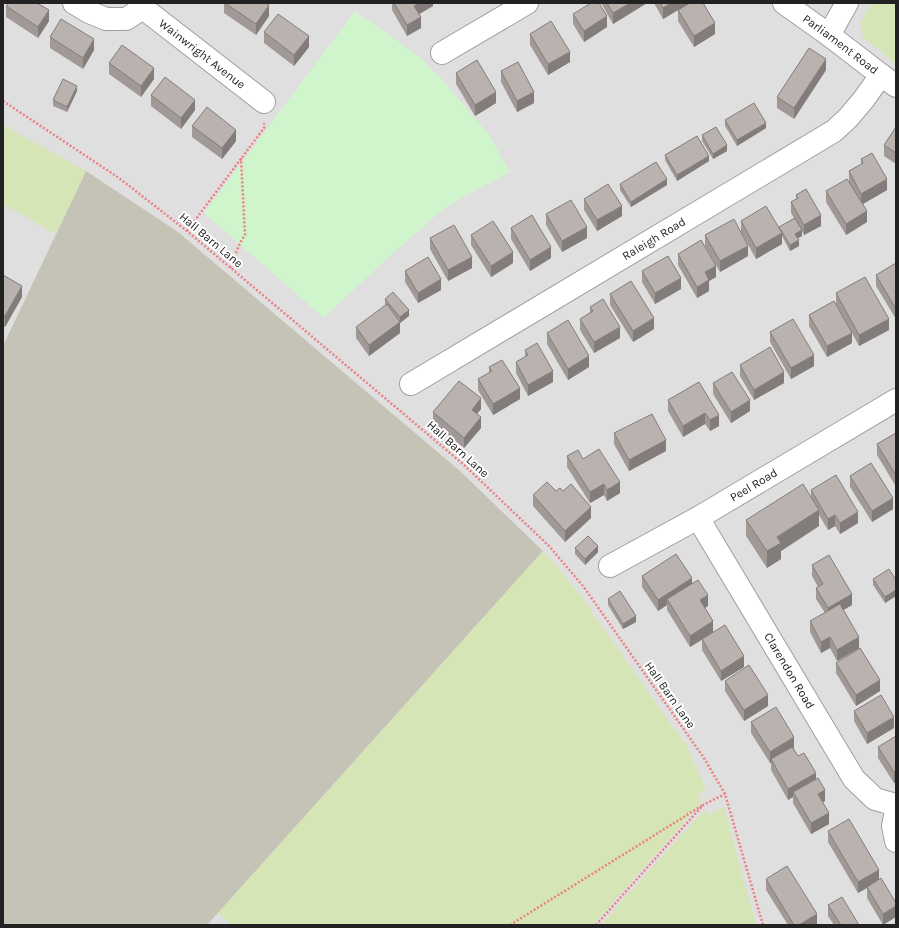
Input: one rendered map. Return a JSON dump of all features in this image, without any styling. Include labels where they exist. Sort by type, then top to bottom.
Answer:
[{"type":"street","name":"Wainwright Avenue","points":[[74,3],[89,12],[106,19],[126,19],[145,5],[264,102]]},
{"type":"street","points":[[442,53],[527,3]]},
{"type":"street","name":"Parliament Road","points":[[784,3],[830,35],[888,81]]},
{"type":"street","points":[[830,35],[847,3]]},
{"type":"street","name":"Raleigh Road","points":[[411,384],[834,131],[848,118],[864,99],[888,81]]},
{"type":"street","name":"Peel Road","points":[[610,566],[698,518],[896,400]]},
{"type":"street","name":"Clarendon Road","points":[[698,518],[854,780],[875,800],[896,805]]},
{"type":"street","points":[[896,810],[893,826],[896,841]]},
{"type":"path","name":"Hall Barn Lane","points":[[3,101],[119,178],[187,231],[463,464],[549,546],[583,586],[704,758],[725,794],[763,925]]},
{"type":"path","points":[[187,231],[264,128],[264,102]]},
{"type":"path","points":[[230,268],[240,243],[245,235],[241,158]]},
{"type":"path","points":[[510,925],[703,805],[725,794]]},
{"type":"path","points":[[596,925],[703,805]]},
{"type":"shaded area","points":[[3,3],[896,3],[896,925],[3,925]]},
{"type":"shaded area","points":[[86,171],[178,232],[460,471],[543,551],[207,925],[3,925],[3,346]]},
{"type":"green space","points":[[872,3],[896,3],[896,64],[863,37],[860,23]]},
{"type":"green space","points":[[355,11],[421,58],[451,90],[490,136],[510,172],[447,206],[385,260],[324,318],[204,213]]},
{"type":"green space","points":[[3,125],[86,171],[56,234],[3,204]]},
{"type":"green space","points":[[543,551],[578,592],[687,747],[706,789],[698,795],[702,802],[593,925],[232,925],[218,913]]},
{"type":"green space","points":[[724,807],[756,925],[600,925],[705,809],[708,815]]},
{"type":"building","points":[[9,3],[37,3],[49,10],[38,27],[6,6]]},
{"type":"building","points":[[225,3],[265,3],[269,5],[256,24]]},
{"type":"building","points":[[394,3],[419,3],[414,6],[421,17],[407,25]]},
{"type":"building","points":[[591,3],[599,3],[607,16],[584,31],[573,14]]},
{"type":"building","points":[[607,3],[630,3],[613,13]]},
{"type":"building","points":[[660,3],[671,3],[663,8]]},
{"type":"building","points":[[690,3],[703,3],[715,23],[694,36],[678,10]]},
{"type":"building","points":[[278,14],[309,36],[294,55],[264,32]]},
{"type":"building","points":[[61,19],[94,39],[83,58],[50,37]]},
{"type":"building","points":[[551,21],[570,52],[548,64],[530,34]]},
{"type":"building","points":[[122,45],[154,68],[141,86],[109,63]]},
{"type":"building","points":[[809,48],[826,59],[794,108],[777,97]]},
{"type":"building","points":[[477,60],[496,92],[475,105],[456,73]]},
{"type":"building","points":[[518,62],[534,92],[517,101],[501,71]]},
{"type":"building","points":[[165,77],[195,100],[181,118],[151,95]]},
{"type":"building","points":[[63,79],[77,86],[67,107],[53,100]]},
{"type":"building","points":[[754,103],[766,123],[737,140],[725,120]]},
{"type":"building","points":[[207,107],[236,130],[222,148],[192,126]]},
{"type":"building","points":[[716,127],[727,145],[713,154],[702,135]]},
{"type":"building","points":[[896,127],[896,153],[884,145]]},
{"type":"building","points":[[697,136],[709,156],[677,175],[665,155]]},
{"type":"building","points":[[872,153],[887,179],[861,194],[849,171],[863,163],[861,159]]},
{"type":"building","points":[[656,162],[667,179],[631,202],[620,184]]},
{"type":"building","points":[[847,179],[867,211],[846,224],[826,191]]},
{"type":"building","points":[[608,184],[622,206],[597,220],[584,199]]},
{"type":"building","points":[[806,189],[821,215],[804,225],[791,202],[798,198],[796,195]]},
{"type":"building","points":[[571,200],[587,227],[562,241],[546,214]]},
{"type":"building","points":[[766,206],[782,233],[756,248],[741,221]]},
{"type":"building","points":[[532,215],[551,247],[530,260],[511,228]]},
{"type":"building","points":[[795,218],[802,230],[795,234],[799,240],[790,245],[779,227]]},
{"type":"building","points":[[734,219],[748,246],[720,261],[705,235]]},
{"type":"building","points":[[493,221],[513,252],[491,266],[471,235]]},
{"type":"building","points":[[454,225],[472,257],[448,270],[430,238]]},
{"type":"building","points":[[701,240],[716,266],[705,272],[709,280],[697,287],[678,254]]},
{"type":"building","points":[[668,256],[681,278],[655,293],[642,271]]},
{"type":"building","points":[[428,257],[441,279],[418,293],[405,271]]},
{"type":"building","points":[[896,263],[896,309],[876,275]]},
{"type":"building","points":[[3,275],[22,286],[5,316],[3,315]]},
{"type":"building","points":[[865,277],[889,319],[859,335],[836,293]]},
{"type":"building","points":[[631,281],[654,318],[633,331],[610,294]]},
{"type":"building","points":[[393,292],[409,310],[400,317],[385,299]]},
{"type":"building","points":[[603,299],[620,327],[594,342],[580,319],[593,311],[590,307]]},
{"type":"building","points":[[834,301],[852,333],[827,346],[809,315]]},
{"type":"building","points":[[387,304],[400,322],[369,345],[356,327]]},
{"type":"building","points":[[793,319],[814,355],[791,368],[770,332]]},
{"type":"building","points":[[568,320],[589,356],[568,369],[547,333]]},
{"type":"building","points":[[537,343],[553,371],[528,385],[516,362],[528,355],[525,350]]},
{"type":"building","points":[[770,347],[784,372],[754,390],[740,365]]},
{"type":"building","points":[[502,360],[520,388],[493,404],[478,379],[492,371],[489,367]]},
{"type":"building","points":[[732,372],[750,400],[731,412],[713,383]]},
{"type":"building","points":[[459,381],[481,398],[472,410],[481,417],[464,438],[433,412]]},
{"type":"building","points":[[699,382],[719,415],[710,420],[705,413],[683,426],[668,400]]},
{"type":"building","points":[[652,414],[666,440],[629,460],[614,433]]},
{"type":"building","points":[[896,433],[896,473],[895,474],[877,444]]},
{"type":"building","points":[[599,449],[620,482],[607,490],[604,484],[590,492],[567,456],[578,450],[583,459]]},
{"type":"building","points":[[871,463],[893,498],[872,511],[850,476]]},
{"type":"building","points":[[836,475],[858,512],[840,523],[835,515],[828,519],[811,490]]},
{"type":"building","points":[[547,482],[556,491],[560,488],[563,491],[571,484],[591,507],[565,531],[533,495]]},
{"type":"building","points":[[803,484],[819,510],[777,537],[781,543],[767,551],[746,520]]},
{"type":"building","points":[[588,536],[598,546],[585,559],[575,548]]},
{"type":"building","points":[[676,554],[692,578],[658,600],[642,576]]},
{"type":"building","points":[[829,555],[852,594],[828,608],[816,588],[823,584],[812,565]]},
{"type":"building","points":[[889,569],[896,580],[896,590],[885,597],[873,579]]},
{"type":"building","points":[[698,580],[708,595],[700,600],[713,621],[690,636],[667,599]]},
{"type":"building","points":[[620,591],[636,616],[623,624],[608,599]]},
{"type":"building","points":[[840,604],[859,637],[837,650],[830,637],[821,642],[810,621]]},
{"type":"building","points":[[725,625],[744,656],[721,671],[702,639]]},
{"type":"building","points":[[860,648],[880,680],[856,695],[836,663]]},
{"type":"building","points":[[749,665],[768,695],[744,710],[725,681]]},
{"type":"building","points":[[881,695],[894,717],[867,733],[854,711]]},
{"type":"building","points":[[776,707],[794,737],[770,752],[751,722]]},
{"type":"building","points":[[896,736],[896,771],[894,772],[878,747]]},
{"type":"building","points":[[792,747],[798,756],[804,753],[816,773],[788,789],[771,759]]},
{"type":"building","points":[[818,778],[825,790],[818,794],[829,813],[811,823],[793,792]]},
{"type":"building","points":[[849,819],[879,870],[858,882],[828,831]]},
{"type":"building","points":[[787,866],[817,914],[799,925],[794,925],[766,879]]},
{"type":"building","points":[[881,878],[896,903],[896,906],[883,914],[867,887]]},
{"type":"building","points":[[842,897],[859,925],[841,925],[828,905]]}]
